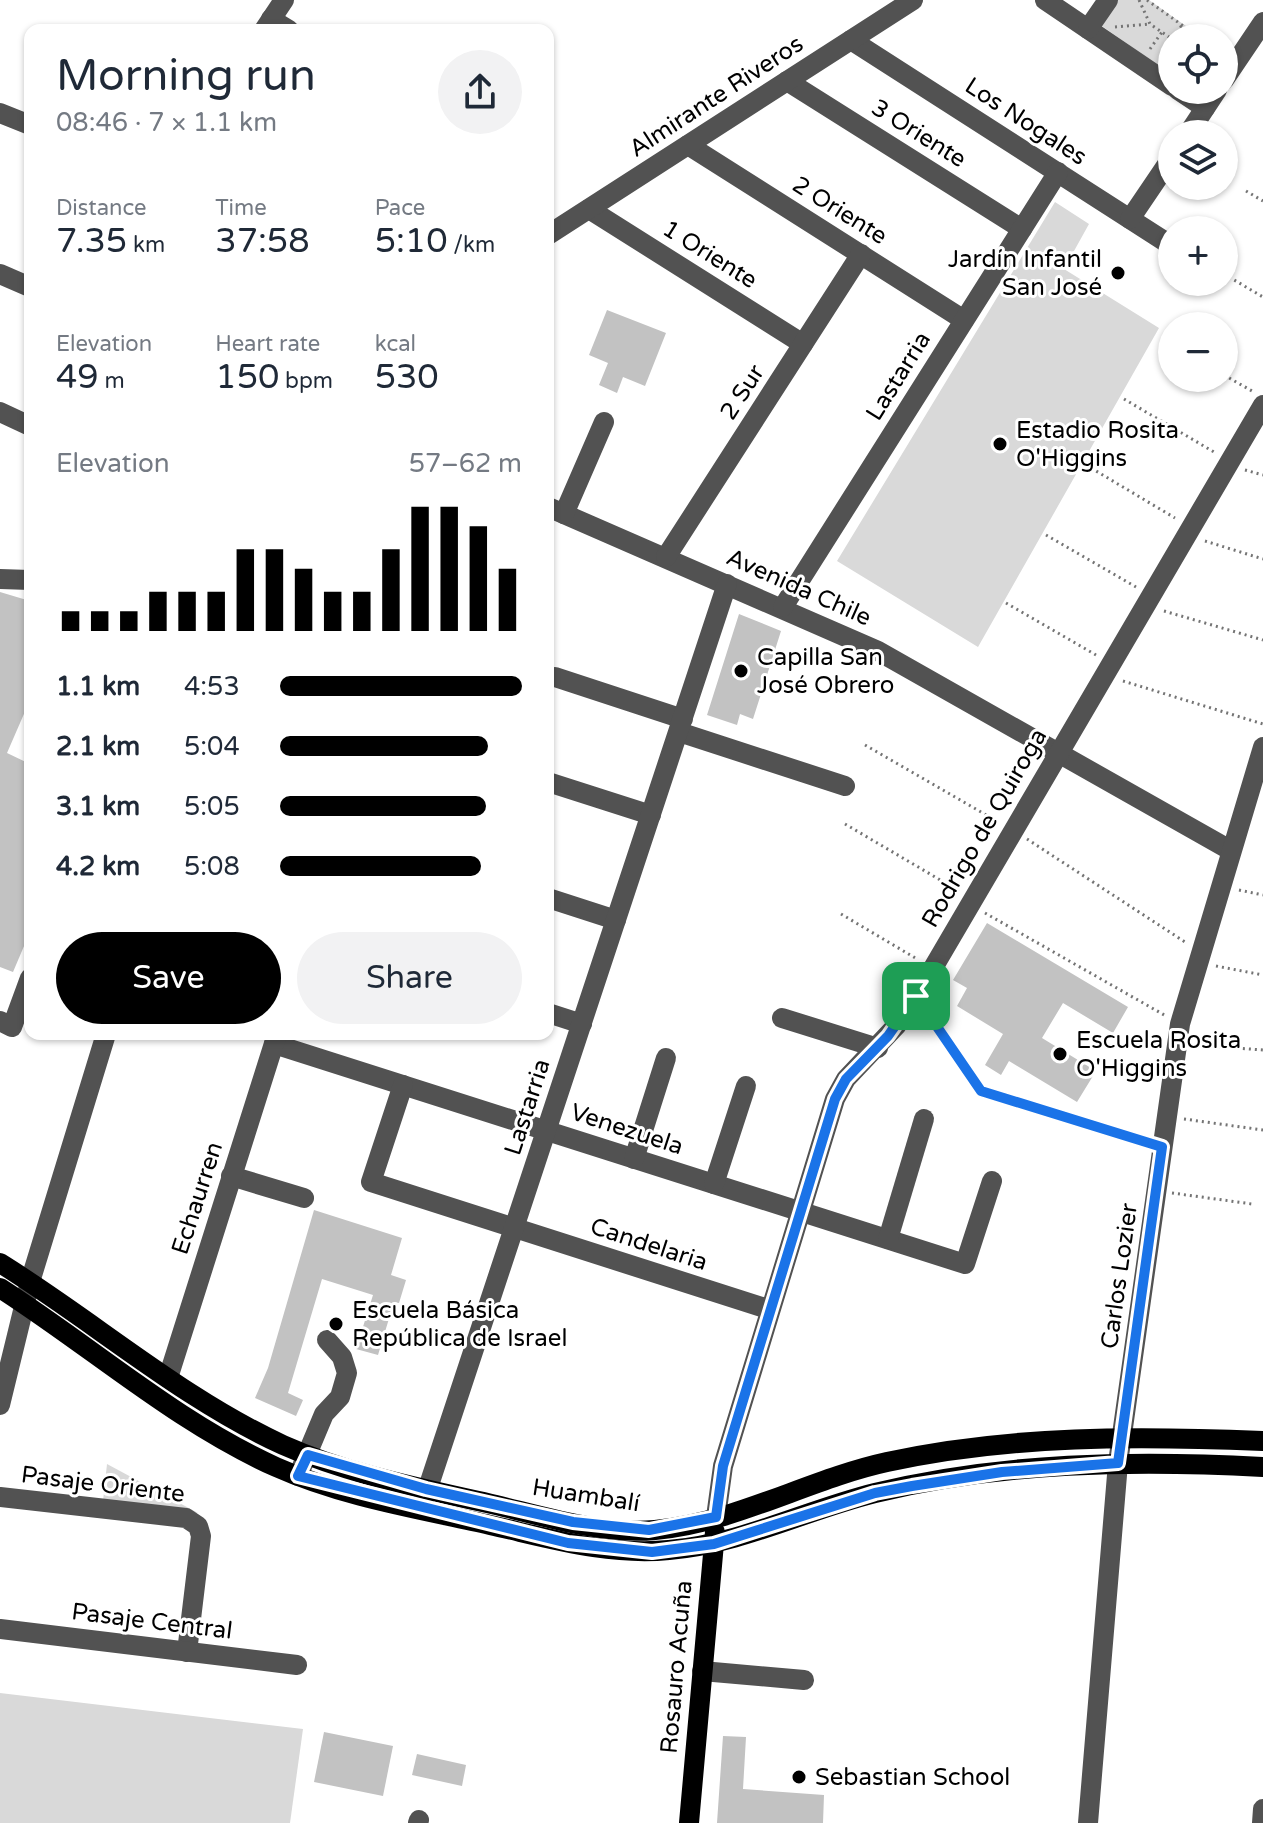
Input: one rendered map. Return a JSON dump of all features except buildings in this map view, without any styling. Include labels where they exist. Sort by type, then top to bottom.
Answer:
[{"type":"main road","name":"Huambalí","points":[[0,1263],[234,1420],[308,1455],[424,1499],[612,1550],[652,1552],[714,1544],[900,1488],[1002,1472],[1118,1463],[1263,1467]]},
{"type":"main road","name":"Huambalí","points":[[0,1288],[211,1432],[298,1476],[424,1499],[627,1529],[668,1528],[716,1517],[888,1462],[967,1449],[1121,1438],[1263,1441]]},
{"type":"main road","name":"Rosauro Acuña","points":[[689,1823],[716,1517]]},
{"type":"street","points":[[268,24],[284,0]]},
{"type":"street","name":"Almirante Riveros","points":[[554,231],[913,0]]},
{"type":"street","points":[[1045,0],[1158,76]]},
{"type":"street","points":[[1088,29],[1108,0]]},
{"type":"street","points":[[1238,59],[1263,22]]},
{"type":"street","name":"Los Nogales","points":[[851,40],[1158,237]]},
{"type":"street","name":"3 Oriente","points":[[787,81],[1022,229]]},
{"type":"street","points":[[1199,104],[1205,108]]},
{"type":"street","points":[[1197,120],[1208,104]]},
{"type":"street","points":[[0,113],[24,123]]},
{"type":"street","name":"2 Oriente","points":[[688,145],[964,320]]},
{"type":"street","name":"Lastarria","points":[[783,607],[1058,172]]},
{"type":"street","points":[[1130,219],[1158,178]]},
{"type":"street","name":"1 Oriente","points":[[589,209],[803,344]]},
{"type":"street","name":"2 Sur","points":[[666,557],[861,254]]},
{"type":"street","points":[[0,274],[24,284]]},
{"type":"street","name":"Rodrigo de Quiroga","points":[[716,1517],[723,1466],[768,1309],[841,1085],[878,1048],[916,996],[1011,829],[1263,405]]},
{"type":"street","points":[[0,412],[24,423]]},
{"type":"street","points":[[556,511],[604,422]]},
{"type":"street","name":"Avenida Chile","points":[[556,511],[783,607],[904,664],[1230,850]]},
{"type":"street","points":[[0,579],[24,580]]},
{"type":"street","name":"Lastarria","points":[[424,1499],[727,584]]},
{"type":"street","points":[[555,677],[845,786]]},
{"type":"street","name":"Carlos Lozier","points":[[1088,1823],[1118,1463],[1178,1034],[1198,957],[1263,747]]},
{"type":"street","points":[[554,784],[651,815]]},
{"type":"street","points":[[554,900],[616,920]]},
{"type":"street","points":[[0,1021],[12,1027],[24,994]]},
{"type":"street","points":[[554,1015],[582,1024]]},
{"type":"street","points":[[782,1018],[878,1048]]},
{"type":"street","points":[[0,1405],[24,1303],[102,1040]]},
{"type":"street","name":"Echaurren","points":[[168,1378],[275,1040]]},
{"type":"street","name":"Venezuela","points":[[278,1040],[403,1085],[965,1264],[992,1181]]},
{"type":"street","points":[[634,1159],[666,1058]]},
{"type":"street","name":"Candelaria","points":[[403,1085],[371,1182],[768,1309]]},
{"type":"street","points":[[714,1184],[746,1086]]},
{"type":"street","points":[[888,1239],[924,1119]]},
{"type":"street","points":[[231,1176],[304,1198]]},
{"type":"street","points":[[298,1476],[324,1414],[340,1397],[347,1373],[342,1357],[327,1340]]},
{"type":"street","name":"Pasaje Oriente","points":[[0,1497],[186,1518],[198,1526],[201,1536],[187,1652]]},
{"type":"street","name":"Pasaje Central","points":[[0,1629],[297,1665]]},
{"type":"street","points":[[702,1671],[804,1680]]},
{"type":"street","points":[[1262,1823],[1263,1809]]},
{"type":"path","points":[[1139,0],[1150,24],[1158,29]]},
{"type":"path","points":[[1147,0],[1181,24]]},
{"type":"path","points":[[1088,29],[1150,24]]},
{"type":"path","points":[[1246,191],[1263,201]]},
{"type":"path","points":[[1238,282],[1263,297]]},
{"type":"path","points":[[1238,383],[1263,398]]},
{"type":"path","points":[[1124,399],[1230,462],[1263,475]]},
{"type":"path","points":[[1086,465],[1188,532],[1263,559]]},
{"type":"path","points":[[1046,535],[1148,600],[1263,640]]},
{"type":"path","points":[[1006,603],[1107,669],[1263,724]]},
{"type":"path","points":[[865,745],[1011,829],[1198,957],[1263,975]]},
{"type":"path","points":[[845,824],[1178,1034],[1263,1050]]},
{"type":"path","points":[[1220,885],[1263,895]]},
{"type":"path","points":[[841,914],[933,968]]},
{"type":"path","points":[[916,996],[981,1091],[1162,1147]]},
{"type":"path","points":[[1166,1116],[1263,1130]]},
{"type":"path","points":[[1157,1191],[1252,1204]]},
{"type":"shaded area","points":[[1115,0],[1149,0],[1183,24],[1158,24],[1158,65],[1099,24]]},
{"type":"shaded area","name":"Estadio Rosita O'Higgins","points":[[1055,202],[1089,224],[1064,269],[1158,330],[978,647],[837,561]]},
{"type":"shaded area","points":[[107,1464],[198,1513],[103,1501]]},
{"type":"shaded area","points":[[0,1693],[303,1729],[290,1823],[0,1823]]},
{"type":"place","name":"Jardín Infantil San José","points":[[1118,273]]},
{"type":"place","name":"Estadio Rosita O'Higgins","points":[[1000,444]]},
{"type":"place","name":"Capilla San José Obrero","points":[[741,671]]},
{"type":"place","name":"Escuela Rosita O'Higgins","points":[[1060,1054]]},
{"type":"place","name":"Escuela Básica República de Israel","points":[[336,1324]]},
{"type":"place","name":"Sebastian School","points":[[799,1777]]},
{"type":"route","points":[[916,996],[981,1091],[1162,1147],[1118,1463],[1002,1472],[875,1493],[714,1544],[652,1552],[568,1543],[421,1509],[298,1476],[308,1455],[426,1489],[573,1522],[649,1530],[716,1517],[723,1466],[835,1099],[841,1085],[878,1048],[916,996]]}]
